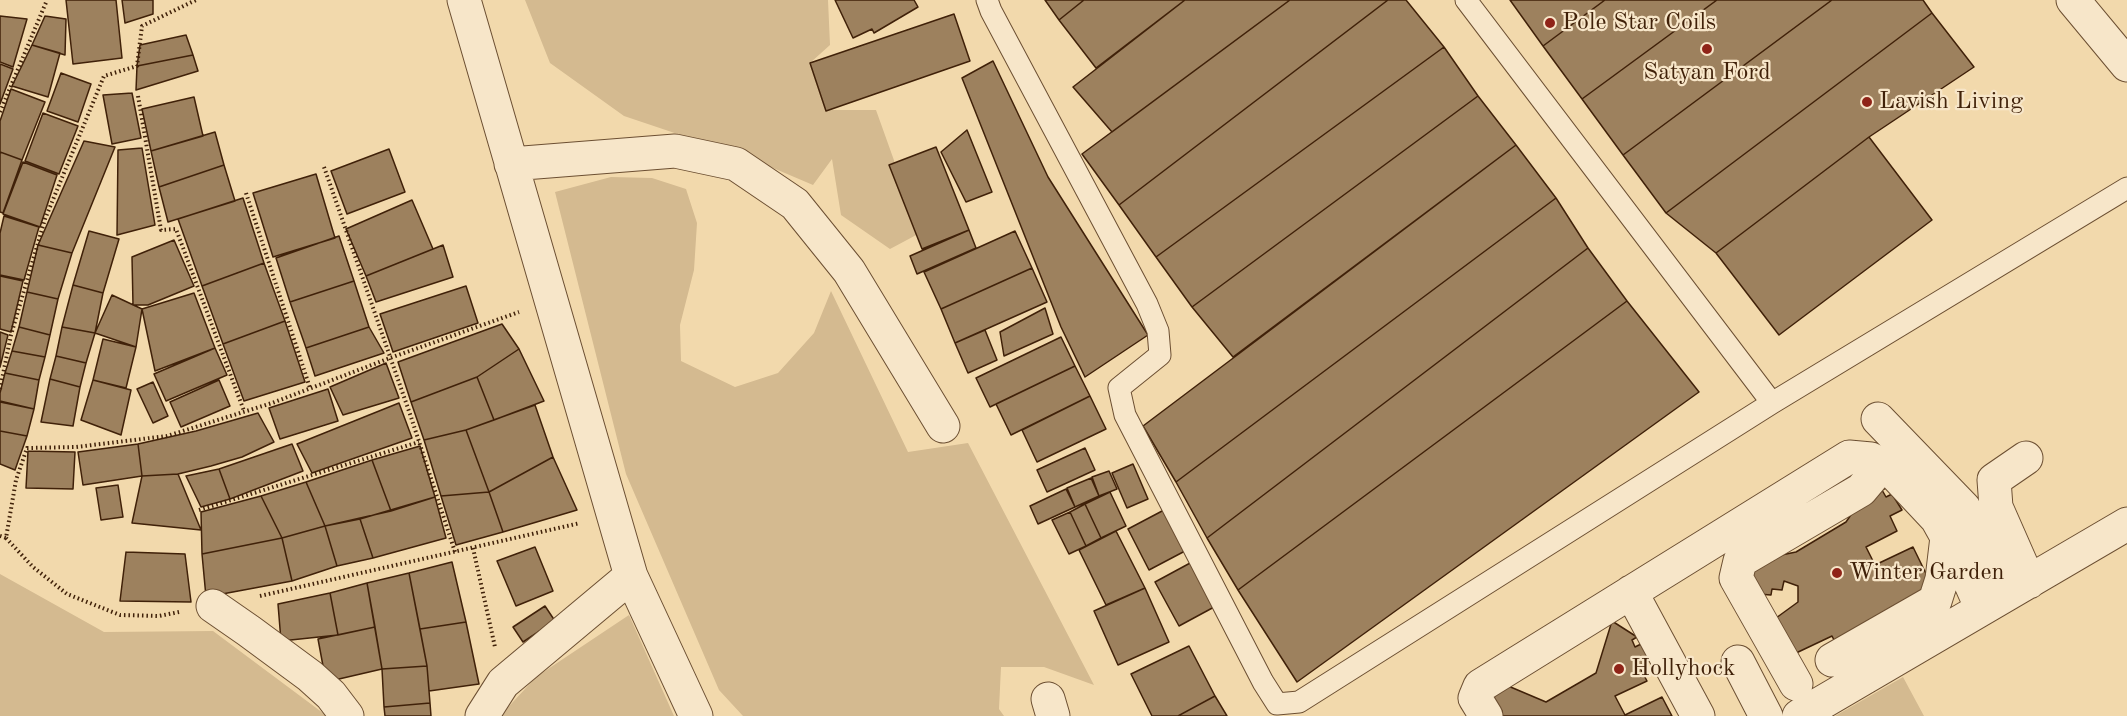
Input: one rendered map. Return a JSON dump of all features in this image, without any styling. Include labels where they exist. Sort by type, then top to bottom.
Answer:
[{"type":"street","points":[[464,0],[631,576],[696,716]]},
{"type":"street","points":[[2073,0],[2127,65]]},
{"type":"street","points":[[511,164],[675,151],[736,164],[795,204],[849,271],[943,426]]},
{"type":"street","points":[[1878,419],[1964,508],[2005,595]]},
{"type":"street","points":[[1486,716],[1475,698],[1480,686],[1849,457],[1871,459],[1892,471],[1937,519],[1962,564],[2005,595]]},
{"type":"street","points":[[2005,595],[1994,480],[2026,458]]},
{"type":"street","points":[[1882,465],[1861,490],[1740,561],[1736,578],[1798,700],[2005,595],[2127,524]]},
{"type":"street","points":[[1832,660],[1935,601],[1941,579],[1947,537]]},
{"type":"street","points":[[482,716],[503,683],[631,576]]},
{"type":"street","points":[[1631,592],[1698,716]]},
{"type":"street","points":[[213,606],[310,676],[331,695],[347,716]]},
{"type":"street","points":[[1738,663],[1766,716]]},
{"type":"lane","points":[[987,0],[1147,304],[1158,331],[1160,355],[1119,388],[1125,415],[1263,682],[1277,704],[1299,702],[1772,403],[2127,188]]},
{"type":"lane","points":[[1466,0],[1772,403]]},
{"type":"path","points":[[0,112],[47,0]]},
{"type":"path","points":[[0,389],[11,335],[45,219],[104,76],[137,66],[142,26],[196,0]]},
{"type":"path","points":[[138,96],[161,230],[176,229],[244,411]]},
{"type":"path","points":[[324,167],[455,552]]},
{"type":"path","points":[[246,193],[310,388]]},
{"type":"path","points":[[6,538],[16,480],[27,447],[76,447],[167,436],[310,388],[551,301]]},
{"type":"path","points":[[199,510],[419,442]]},
{"type":"path","points":[[0,536],[6,538],[33,567],[67,594],[120,615],[159,616],[213,606],[613,516]]},
{"type":"path","points":[[473,548],[503,683]]},
{"type":"shaded area","points":[[525,0],[828,0],[830,45],[810,63],[826,110],[876,110],[920,233],[890,249],[841,215],[832,159],[813,185],[752,159],[624,116],[550,63]]},
{"type":"shaded area","points":[[611,177],[652,178],[686,189],[697,223],[694,270],[680,325],[681,361],[735,387],[778,373],[814,333],[831,291],[908,452],[968,443],[1094,685],[1044,667],[1001,667],[999,709],[1004,716],[743,716],[719,690],[626,474],[555,192]]},
{"type":"shaded area","points":[[0,574],[104,632],[213,631],[327,716],[0,716]]},
{"type":"shaded area","points":[[629,615],[674,716],[500,716],[536,677]]},
{"type":"shaded area","points":[[1903,677],[1924,716],[1835,716]]},
{"type":"building","points":[[66,0],[116,0],[122,58],[73,64]]},
{"type":"building","points":[[122,0],[153,0],[153,14],[125,23]]},
{"type":"building","points":[[835,0],[914,0],[918,7],[874,33],[872,29],[853,38]]},
{"type":"building","points":[[1045,0],[1084,0],[1059,20]]},
{"type":"building","points":[[1084,0],[1185,0],[1096,68],[1059,20]]},
{"type":"building","points":[[1185,0],[1290,0],[1112,132],[1073,87]]},
{"type":"building","points":[[1290,0],[1388,0],[1119,205],[1082,154]]},
{"type":"building","points":[[1388,0],[1406,0],[1444,47],[1156,257],[1119,205]]},
{"type":"building","name":"Pole Star Coils","points":[[1510,0],[1605,0],[1543,46]]},
{"type":"building","points":[[1605,0],[1717,0],[1582,99],[1543,46]]},
{"type":"building","name":"Satyan Ford","points":[[1717,0],[1832,0],[1623,155],[1582,99]]},
{"type":"building","points":[[1832,0],[1923,0],[1932,13],[1666,213],[1623,155]]},
{"type":"building","name":"Lavish Living","points":[[1932,13],[1974,67],[1869,137],[1716,253],[1666,213]]},
{"type":"building","points":[[954,14],[970,61],[826,111],[810,63]]},
{"type":"building","points":[[0,16],[27,19],[13,67],[0,62]]},
{"type":"building","points":[[45,16],[66,19],[65,55],[32,45]]},
{"type":"building","points":[[186,35],[193,55],[137,66],[140,45]]},
{"type":"building","points":[[32,45],[60,53],[48,97],[12,86]]},
{"type":"building","points":[[1444,47],[1478,96],[1192,307],[1156,257]]},
{"type":"building","points":[[193,55],[198,71],[136,90],[137,66]]},
{"type":"building","points":[[993,61],[1048,177],[1148,335],[1085,377],[1061,327],[962,78]]},
{"type":"building","points":[[0,64],[13,69],[0,104]]},
{"type":"building","points":[[61,73],[91,84],[78,122],[47,111]]},
{"type":"building","points":[[11,89],[45,102],[22,160],[0,152],[0,121]]},
{"type":"building","points":[[132,93],[141,138],[112,144],[103,95]]},
{"type":"building","points":[[1478,96],[1516,145],[1233,357],[1192,307]]},
{"type":"building","points":[[194,97],[203,136],[151,151],[142,109]]},
{"type":"building","points":[[43,113],[78,126],[59,174],[25,161]]},
{"type":"building","points":[[967,130],[992,192],[966,202],[941,152]]},
{"type":"building","points":[[215,132],[224,165],[159,187],[151,151]]},
{"type":"building","points":[[1869,137],[1932,220],[1779,335],[1716,253]]},
{"type":"building","points":[[84,141],[115,147],[72,253],[38,245]]},
{"type":"building","points":[[1516,145],[1556,198],[1176,482],[1143,426]]},
{"type":"building","points":[[936,147],[969,230],[922,249],[889,165]]},
{"type":"building","points":[[142,148],[155,225],[117,235],[118,150]]},
{"type":"building","points":[[389,149],[405,192],[347,214],[331,171]]},
{"type":"building","points":[[0,152],[22,160],[3,213],[0,212]]},
{"type":"building","points":[[23,162],[57,175],[40,227],[3,214]]},
{"type":"building","points":[[224,165],[235,201],[168,222],[159,187]]},
{"type":"building","points":[[316,174],[335,238],[273,257],[253,193]]},
{"type":"building","points":[[243,198],[264,263],[202,286],[178,219]]},
{"type":"building","points":[[1556,198],[1588,248],[1207,538],[1176,482]]},
{"type":"building","points":[[412,200],[433,249],[366,276],[346,229]]},
{"type":"building","points":[[4,216],[39,227],[24,280],[0,275],[0,233]]},
{"type":"building","points":[[969,230],[976,248],[917,274],[910,256]]},
{"type":"building","points":[[89,231],[119,239],[103,293],[73,285]]},
{"type":"building","points":[[1015,231],[1032,268],[941,309],[924,272]]},
{"type":"building","points":[[339,236],[354,281],[290,302],[276,258]]},
{"type":"building","points":[[174,240],[194,286],[148,305],[133,305],[132,257]]},
{"type":"building","points":[[38,245],[72,253],[58,299],[27,292]]},
{"type":"building","points":[[443,245],[453,277],[376,302],[366,276]]},
{"type":"building","points":[[1588,248],[1627,301],[1238,590],[1207,538]]},
{"type":"building","points":[[264,263],[285,321],[223,344],[202,286]]},
{"type":"building","points":[[1032,268],[1047,302],[955,343],[941,309]]},
{"type":"building","points":[[0,276],[23,281],[11,332],[0,329]]},
{"type":"building","points":[[354,281],[369,327],[306,348],[290,302]]},
{"type":"building","points":[[73,285],[103,293],[95,333],[62,327]]},
{"type":"building","points":[[466,286],[478,323],[393,352],[380,314]]},
{"type":"building","points":[[27,292],[58,299],[50,335],[19,327]]},
{"type":"building","points":[[194,293],[215,348],[155,371],[142,309]]},
{"type":"building","points":[[112,295],[142,309],[136,347],[95,333]]},
{"type":"building","points":[[1627,301],[1699,392],[1297,682],[1238,590]]},
{"type":"building","points":[[1045,308],[1053,334],[1004,356],[1000,332]]},
{"type":"building","points":[[285,321],[305,382],[244,401],[223,344]]},
{"type":"building","points":[[502,324],[519,349],[477,377],[411,402],[398,362]]},
{"type":"building","points":[[19,327],[50,335],[45,357],[12,351]]},
{"type":"building","points":[[62,327],[95,333],[86,363],[56,356]]},
{"type":"building","points":[[369,327],[384,353],[315,376],[306,348]]},
{"type":"building","points":[[985,330],[997,360],[968,373],[955,343]]},
{"type":"building","points":[[0,332],[8,335],[0,367]]},
{"type":"building","points":[[1061,337],[1075,366],[990,407],[976,378]]},
{"type":"building","points":[[103,339],[136,347],[126,388],[93,380]]},
{"type":"building","points":[[215,348],[227,375],[166,401],[154,374]]},
{"type":"building","points":[[519,349],[544,401],[494,420],[477,377]]},
{"type":"building","points":[[12,351],[45,357],[39,380],[5,373]]},
{"type":"building","points":[[56,356],[86,363],[80,387],[50,379]]},
{"type":"building","points":[[386,363],[399,398],[343,415],[330,387]]},
{"type":"building","points":[[1075,366],[1090,396],[1011,435],[996,404]]},
{"type":"building","points":[[5,373],[39,380],[34,409],[0,401]]},
{"type":"building","points":[[477,377],[494,420],[466,430],[424,440],[411,402]]},
{"type":"building","points":[[50,379],[80,387],[73,426],[41,422]]},
{"type":"building","points":[[93,380],[131,390],[121,435],[81,420]]},
{"type":"building","points":[[219,380],[230,406],[181,427],[170,402]]},
{"type":"building","points":[[153,382],[168,416],[153,423],[137,389]]},
{"type":"building","points":[[328,389],[338,421],[280,439],[269,408]]},
{"type":"building","points":[[1090,396],[1106,429],[1037,462],[1022,430]]},
{"type":"building","points":[[0,402],[34,409],[27,436],[0,431]]},
{"type":"building","points":[[399,403],[412,438],[312,473],[297,444]]},
{"type":"building","points":[[535,405],[553,457],[489,492],[466,430]]},
{"type":"building","points":[[258,413],[274,442],[242,457],[211,466],[178,474],[142,476],[138,444],[196,431]]},
{"type":"building","points":[[466,430],[489,492],[441,496],[424,440]]},
{"type":"building","points":[[0,431],[27,436],[15,470],[0,464]]},
{"type":"building","points":[[138,444],[142,476],[83,485],[78,452]]},
{"type":"building","points":[[292,444],[303,471],[230,499],[219,469]]},
{"type":"building","points":[[420,446],[435,497],[391,511],[372,460]]},
{"type":"building","points":[[1085,448],[1095,470],[1047,492],[1037,470]]},
{"type":"building","points":[[28,451],[75,452],[73,489],[26,488]]},
{"type":"building","points":[[553,457],[577,510],[503,532],[489,492]]},
{"type":"building","points":[[372,460],[391,511],[325,526],[306,482]]},
{"type":"building","points":[[1133,464],[1148,499],[1127,508],[1112,473]]},
{"type":"building","points":[[219,469],[230,499],[201,507],[186,476]]},
{"type":"building","points":[[1109,471],[1117,489],[1099,496],[1092,477]]},
{"type":"building","points":[[178,474],[201,530],[132,523],[142,476]]},
{"type":"building","points":[[1091,478],[1099,496],[1075,507],[1067,488]]},
{"type":"building","points":[[306,482],[325,526],[282,538],[261,496]]},
{"type":"building","points":[[118,485],[123,517],[101,520],[96,488]]},
{"type":"building","name":"Winter Garden","points":[[1870,487],[1888,487],[1882,490],[1886,497],[1892,494],[1902,510],[1890,516],[1897,531],[1866,547],[1875,565],[1913,547],[1933,588],[1835,642],[1832,636],[1794,654],[1776,618],[1798,602],[1798,586],[1784,581],[1782,590],[1772,589],[1771,595],[1758,594],[1745,583],[1752,561],[1796,552],[1846,522]]},
{"type":"building","points":[[1066,489],[1075,507],[1038,524],[1030,506]]},
{"type":"building","points":[[489,492],[503,532],[456,545],[441,496]]},
{"type":"building","points":[[1110,492],[1126,526],[1101,538],[1085,504]]},
{"type":"building","points":[[261,496],[282,538],[202,554],[201,512]]},
{"type":"building","points":[[435,497],[446,538],[373,558],[360,519]]},
{"type":"building","points":[[1085,504],[1101,538],[1086,546],[1070,512]]},
{"type":"building","points":[[1164,510],[1185,551],[1149,570],[1128,529]]},
{"type":"building","points":[[1070,512],[1086,546],[1069,554],[1052,520]]},
{"type":"building","points":[[360,519],[373,558],[337,566],[325,526]]},
{"type":"building","points":[[325,526],[337,566],[292,581],[282,538]]},
{"type":"building","points":[[1116,531],[1145,588],[1106,605],[1079,550]]},
{"type":"building","points":[[282,538],[292,581],[206,597],[202,554]]},
{"type":"building","points":[[535,547],[553,591],[516,606],[497,561]]},
{"type":"building","points":[[126,552],[185,554],[191,602],[120,601]]},
{"type":"building","points":[[452,562],[466,622],[420,629],[409,573]]},
{"type":"building","points":[[1192,562],[1216,606],[1179,626],[1155,582]]},
{"type":"building","points":[[409,573],[427,666],[382,669],[367,583]]},
{"type":"building","points":[[367,583],[375,627],[338,635],[330,593]]},
{"type":"building","points":[[1145,588],[1169,642],[1118,665],[1094,611]]},
{"type":"building","points":[[330,593],[338,635],[281,641],[278,604]]},
{"type":"building","points":[[545,606],[555,621],[523,642],[513,627]]},
{"type":"building","name":"Hollyhock","points":[[1612,621],[1637,637],[1632,640],[1635,647],[1641,644],[1651,660],[1639,666],[1647,681],[1615,696],[1625,715],[1662,697],[1672,716],[1502,716],[1502,711],[1486,707],[1494,680],[1546,702],[1596,673]]},
{"type":"building","points":[[466,622],[479,684],[429,691],[420,629]]},
{"type":"building","points":[[375,627],[382,669],[326,682],[318,639]]},
{"type":"building","points":[[1189,646],[1215,696],[1178,716],[1152,716],[1131,674]]},
{"type":"building","points":[[427,666],[430,703],[384,707],[382,669]]},
{"type":"building","points":[[1215,696],[1227,716],[1178,716]]},
{"type":"building","points":[[430,703],[431,716],[385,716],[384,707]]},
{"type":"place","name":"Pole Star Coils","points":[[1550,23]]},
{"type":"place","name":"Satyan Ford","points":[[1707,49]]},
{"type":"place","name":"Lavish Living","points":[[1867,102]]},
{"type":"place","name":"Winter Garden","points":[[1837,573]]},
{"type":"place","name":"Hollyhock","points":[[1619,669]]}]
